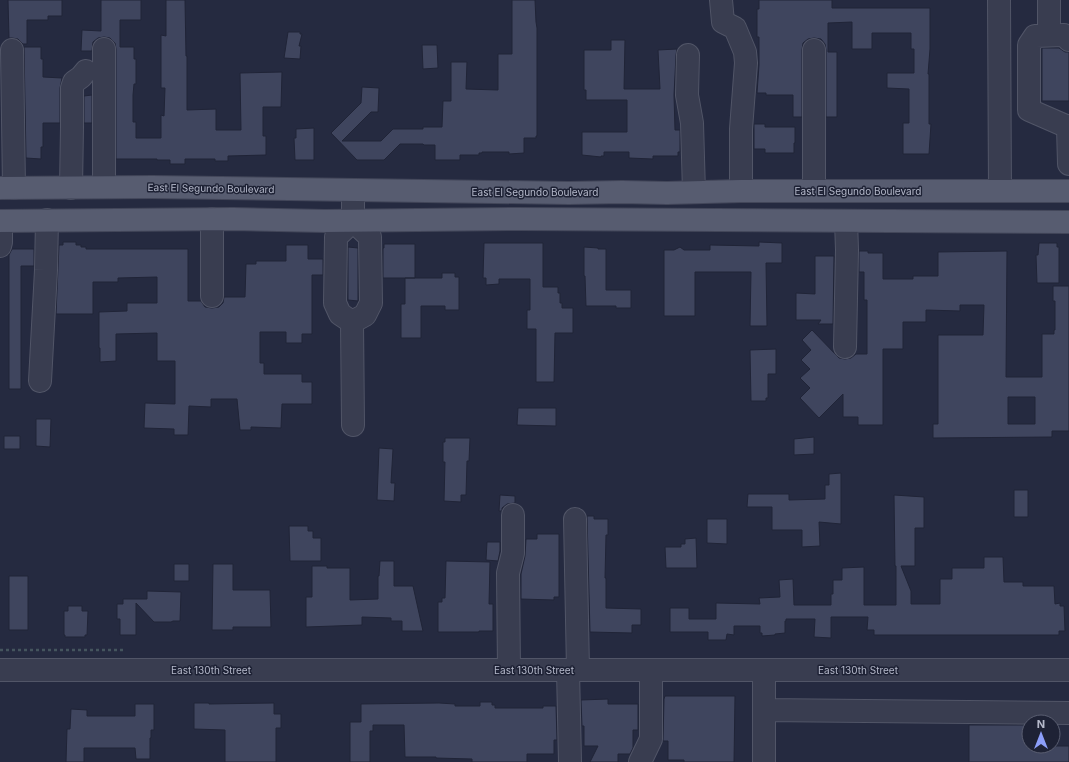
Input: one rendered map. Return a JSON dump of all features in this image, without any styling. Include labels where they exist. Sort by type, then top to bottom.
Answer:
[{"type":"main road","name":"East El Segundo Boulevard","points":[[7,188],[104,187],[569,193],[741,191],[1069,191]]},
{"type":"main road","points":[[0,220],[212,219],[353,221],[520,219],[1069,222]]},
{"type":"street","points":[[720,0],[723,22],[735,28],[745,52],[746,63],[741,129],[741,191]]},
{"type":"street","points":[[999,0],[1000,191]]},
{"type":"street","points":[[1049,0],[1059,38],[1035,36],[1029,45],[1029,110],[1069,126],[1069,164]]},
{"type":"street","points":[[104,49],[104,187]]},
{"type":"street","points":[[7,188],[12,50]]},
{"type":"street","points":[[814,50],[814,191]]},
{"type":"street","points":[[688,55],[687,95],[692,123],[694,192]]},
{"type":"street","points":[[71,188],[72,88],[74,82],[86,71]]},
{"type":"street","points":[[352,322],[365,315],[371,303],[370,237],[353,221],[353,190]]},
{"type":"street","points":[[212,219],[212,296]]},
{"type":"street","points":[[0,220],[0,246]]},
{"type":"street","points":[[40,381],[47,220]]},
{"type":"street","points":[[352,322],[340,314],[334,303],[336,237],[353,221]]},
{"type":"street","points":[[845,347],[846,221]]},
{"type":"street","points":[[352,322],[353,425]]},
{"type":"street","points":[[509,670],[508,573],[513,553],[513,515]]},
{"type":"street","points":[[570,762],[576,519]]},
{"type":"street","name":"East 130th Street","points":[[0,670],[1069,670]]},
{"type":"street","points":[[640,762],[651,739],[651,670]]},
{"type":"street","points":[[764,670],[764,762]]},
{"type":"street","points":[[764,710],[1069,713]]},
{"type":"building","points":[[8,0],[62,0],[62,16],[48,16],[48,20],[27,20],[27,44],[23,44],[18,39],[9,38]]},
{"type":"building","points":[[101,0],[141,0],[141,20],[120,20],[120,47],[134,47],[134,59],[136,59],[136,84],[134,84],[133,95],[133,122],[136,122],[136,138],[161,138],[161,115],[164,116],[165,88],[161,88],[161,35],[166,36],[166,0],[185,0],[187,110],[216,109],[216,130],[241,130],[240,73],[282,72],[281,107],[263,107],[263,136],[266,136],[266,155],[228,156],[228,161],[215,161],[215,159],[185,159],[185,164],[170,164],[170,160],[157,159],[116,159],[115,43],[110,38],[98,38],[93,42],[92,51],[81,51],[82,30],[101,31]]},
{"type":"building","points":[[512,0],[535,0],[537,28],[537,136],[536,138],[524,138],[524,153],[509,154],[509,152],[482,152],[479,153],[479,155],[460,155],[460,160],[435,160],[435,145],[400,144],[384,160],[357,160],[331,133],[361,103],[362,87],[379,88],[378,112],[371,112],[342,141],[381,141],[393,129],[423,129],[423,127],[442,127],[443,101],[451,101],[451,62],[467,62],[466,89],[498,90],[498,54],[512,54]]},
{"type":"building","points":[[759,0],[832,0],[832,8],[930,8],[930,49],[928,74],[929,124],[931,124],[929,154],[903,154],[903,123],[909,123],[909,89],[887,88],[887,73],[914,73],[914,49],[911,49],[911,33],[872,33],[872,49],[852,49],[852,22],[828,23],[828,52],[837,52],[837,117],[826,117],[826,50],[825,44],[821,39],[814,38],[808,39],[803,43],[802,117],[793,117],[793,95],[766,95],[766,93],[757,93],[759,37],[757,37],[757,9],[759,9]]},
{"type":"building","points":[[288,32],[300,32],[300,34],[302,34],[299,46],[301,46],[300,59],[284,58]]},
{"type":"building","points":[[611,40],[625,40],[624,89],[660,89],[658,50],[677,49],[674,95],[675,130],[680,130],[680,152],[678,152],[678,156],[653,156],[653,159],[629,158],[629,152],[604,152],[604,156],[601,157],[582,155],[582,132],[627,132],[627,100],[586,100],[586,90],[584,90],[584,50],[611,50]]},
{"type":"building","points":[[422,45],[437,45],[438,68],[423,69]]},
{"type":"building","points":[[24,47],[41,47],[43,77],[62,78],[60,88],[60,123],[43,123],[43,147],[41,147],[41,159],[26,158]]},
{"type":"building","points":[[1042,48],[1059,48],[1065,52],[1069,52],[1069,101],[1042,101]]},
{"type":"building","points":[[92,95],[92,123],[84,123],[84,96]]},
{"type":"building","points":[[754,124],[765,124],[765,127],[795,127],[794,153],[765,153],[765,149],[754,149]]},
{"type":"building","points":[[314,128],[314,160],[295,160],[294,138],[296,138],[296,129]]},
{"type":"building","points":[[63,242],[76,242],[76,245],[86,247],[86,249],[188,249],[188,301],[201,301],[205,307],[212,308],[219,307],[223,303],[224,297],[245,297],[246,264],[256,264],[256,261],[286,261],[286,245],[308,245],[308,259],[323,259],[323,275],[312,275],[312,334],[302,334],[302,343],[286,343],[286,332],[260,332],[260,363],[264,363],[264,374],[302,374],[302,382],[312,382],[312,404],[282,404],[281,428],[251,427],[251,430],[240,430],[237,399],[211,399],[211,407],[189,406],[188,435],[174,435],[174,429],[144,428],[145,403],[175,404],[175,361],[157,361],[157,333],[116,334],[116,361],[100,362],[99,312],[127,311],[127,303],[157,303],[157,277],[118,278],[118,282],[93,282],[93,314],[56,314],[59,245],[63,245]]},
{"type":"building","points":[[759,242],[782,243],[782,263],[766,263],[767,326],[750,326],[751,272],[695,272],[695,316],[664,316],[664,250],[674,250],[680,247],[684,250],[710,250],[710,245],[759,246]]},
{"type":"building","points":[[484,243],[543,243],[543,287],[558,287],[562,308],[573,308],[573,333],[555,333],[554,382],[536,382],[536,329],[527,329],[527,310],[530,310],[530,279],[499,279],[499,284],[486,285],[486,278],[483,278]]},
{"type":"building","points":[[1039,243],[1057,243],[1057,247],[1059,247],[1059,283],[1037,283],[1036,255],[1038,255]]},
{"type":"building","points":[[384,244],[415,244],[415,278],[383,278]]},
{"type":"building","points":[[348,247],[358,248],[358,301],[348,300]]},
{"type":"building","points":[[584,247],[606,249],[606,290],[631,290],[631,308],[616,308],[616,306],[586,306]]},
{"type":"building","points":[[12,249],[34,249],[34,266],[21,266],[21,389],[9,389],[9,255]]},
{"type":"building","points":[[859,251],[868,251],[868,253],[883,253],[883,279],[913,279],[913,276],[938,276],[938,252],[1007,251],[1006,377],[1042,377],[1042,334],[1054,334],[1055,330],[1055,301],[1053,301],[1053,286],[1069,286],[1069,431],[1052,431],[1052,437],[933,438],[933,424],[938,424],[938,335],[983,335],[984,305],[960,305],[960,311],[926,310],[926,322],[903,322],[903,349],[883,349],[883,425],[858,425],[858,417],[843,417],[843,394],[819,418],[800,398],[810,388],[800,378],[810,369],[801,360],[811,350],[802,340],[812,330],[839,358],[845,359],[851,358],[856,354],[867,354],[867,300],[864,300],[864,272],[859,272]],"holes":[[[1008,397],[1035,397],[1035,424],[1008,424]]]},
{"type":"building","points":[[815,256],[834,256],[833,324],[818,324],[821,320],[796,320],[796,293],[815,294]]},
{"type":"building","points":[[442,273],[455,273],[455,277],[459,277],[459,310],[445,310],[445,306],[421,306],[421,338],[401,338],[401,304],[405,304],[405,278],[442,278]]},
{"type":"building","points":[[776,349],[776,374],[768,374],[768,398],[766,398],[766,401],[751,401],[750,350]]},
{"type":"building","points":[[518,408],[556,408],[556,426],[517,425]]},
{"type":"building","points":[[36,419],[51,419],[50,447],[36,446]]},
{"type":"building","points":[[4,436],[20,436],[20,449],[4,449]]},
{"type":"building","points":[[814,437],[814,454],[794,455],[794,439]]},
{"type":"building","points":[[445,438],[470,438],[469,461],[467,461],[466,495],[461,495],[461,502],[444,501],[445,462],[443,462],[443,442],[445,442]]},
{"type":"building","points":[[379,448],[393,449],[391,483],[395,483],[394,501],[377,500]]},
{"type":"building","points":[[841,473],[841,524],[819,522],[820,546],[802,547],[802,530],[772,530],[772,507],[747,507],[748,494],[789,494],[789,500],[825,499],[825,485],[829,485],[829,474]]},
{"type":"building","points":[[1014,490],[1028,490],[1028,517],[1014,517]]},
{"type":"building","points":[[500,495],[515,496],[515,503],[507,504],[502,508],[502,511],[499,511]]},
{"type":"building","points":[[894,495],[924,497],[924,528],[915,528],[915,566],[901,566],[911,591],[911,604],[940,604],[940,579],[952,579],[952,568],[984,568],[984,557],[1003,557],[1004,582],[1023,582],[1023,586],[1054,586],[1055,604],[1060,603],[1060,606],[1064,606],[1065,631],[1059,631],[1059,635],[874,635],[874,630],[867,630],[868,617],[831,617],[831,638],[814,637],[815,619],[786,619],[785,633],[775,635],[762,636],[762,633],[760,633],[760,626],[734,626],[734,635],[727,634],[726,640],[708,640],[708,632],[670,632],[670,608],[689,608],[689,619],[716,619],[716,603],[760,604],[759,598],[780,597],[779,580],[793,579],[794,605],[831,605],[833,580],[842,580],[842,568],[864,567],[864,605],[896,605]]},
{"type":"building","points":[[587,516],[594,516],[594,519],[608,519],[605,578],[606,608],[641,609],[641,625],[632,625],[632,633],[590,632]]},
{"type":"building","points":[[707,519],[727,519],[727,544],[707,543]]},
{"type":"building","points":[[289,526],[308,526],[308,531],[313,531],[313,538],[321,538],[321,561],[290,561]]},
{"type":"building","points":[[537,534],[559,534],[559,597],[554,597],[554,600],[521,599],[521,574],[525,556],[526,539],[537,539]]},
{"type":"building","points":[[696,538],[697,568],[666,568],[665,547],[681,547],[681,544],[685,544],[685,539]]},
{"type":"building","points":[[487,542],[500,542],[498,561],[486,560]]},
{"type":"building","points":[[380,561],[394,561],[394,586],[413,586],[423,631],[402,631],[402,621],[391,621],[391,618],[362,617],[362,625],[306,627],[306,597],[312,597],[312,566],[327,566],[327,568],[350,568],[350,600],[378,599],[378,576]]},
{"type":"building","points":[[446,561],[490,562],[489,604],[493,604],[493,631],[438,632],[438,602],[442,602],[442,598],[445,598]]},
{"type":"building","points":[[174,564],[189,564],[189,581],[174,581]]},
{"type":"building","points":[[213,564],[233,564],[233,590],[270,590],[271,627],[233,627],[233,630],[212,630]]},
{"type":"building","points":[[9,576],[28,576],[28,630],[9,630]]},
{"type":"building","points":[[147,591],[181,592],[180,621],[154,622],[136,603],[136,635],[120,635],[120,619],[117,619],[117,604],[123,604],[123,599],[147,599]]},
{"type":"building","points":[[68,606],[82,606],[82,611],[88,611],[87,635],[85,635],[85,637],[65,637],[64,611],[68,611]]},
{"type":"building","points":[[665,696],[735,696],[734,762],[684,762],[684,760],[668,760],[668,741],[663,741]]},
{"type":"building","points":[[608,699],[608,704],[638,704],[638,730],[633,730],[633,748],[630,754],[618,754],[618,762],[590,762],[598,746],[584,746],[584,726],[582,726],[581,700]]},
{"type":"building","points":[[480,702],[492,702],[492,705],[495,705],[495,708],[543,708],[543,706],[556,706],[557,740],[554,740],[554,754],[527,754],[527,762],[472,762],[472,759],[405,757],[404,725],[373,725],[373,731],[370,731],[370,762],[350,762],[350,722],[361,722],[361,704],[439,703],[455,704],[455,706],[480,706]]},
{"type":"building","points":[[194,703],[274,703],[274,714],[281,714],[281,728],[276,728],[276,762],[225,762],[225,730],[194,729]]},
{"type":"building","points":[[135,704],[154,704],[154,730],[151,730],[150,759],[136,759],[135,748],[84,748],[84,762],[66,762],[67,729],[70,729],[71,709],[87,710],[87,716],[135,716]]},
{"type":"building","points":[[969,725],[1021,725],[1021,754],[1061,754],[1061,746],[1069,746],[1069,762],[969,762]]}]
